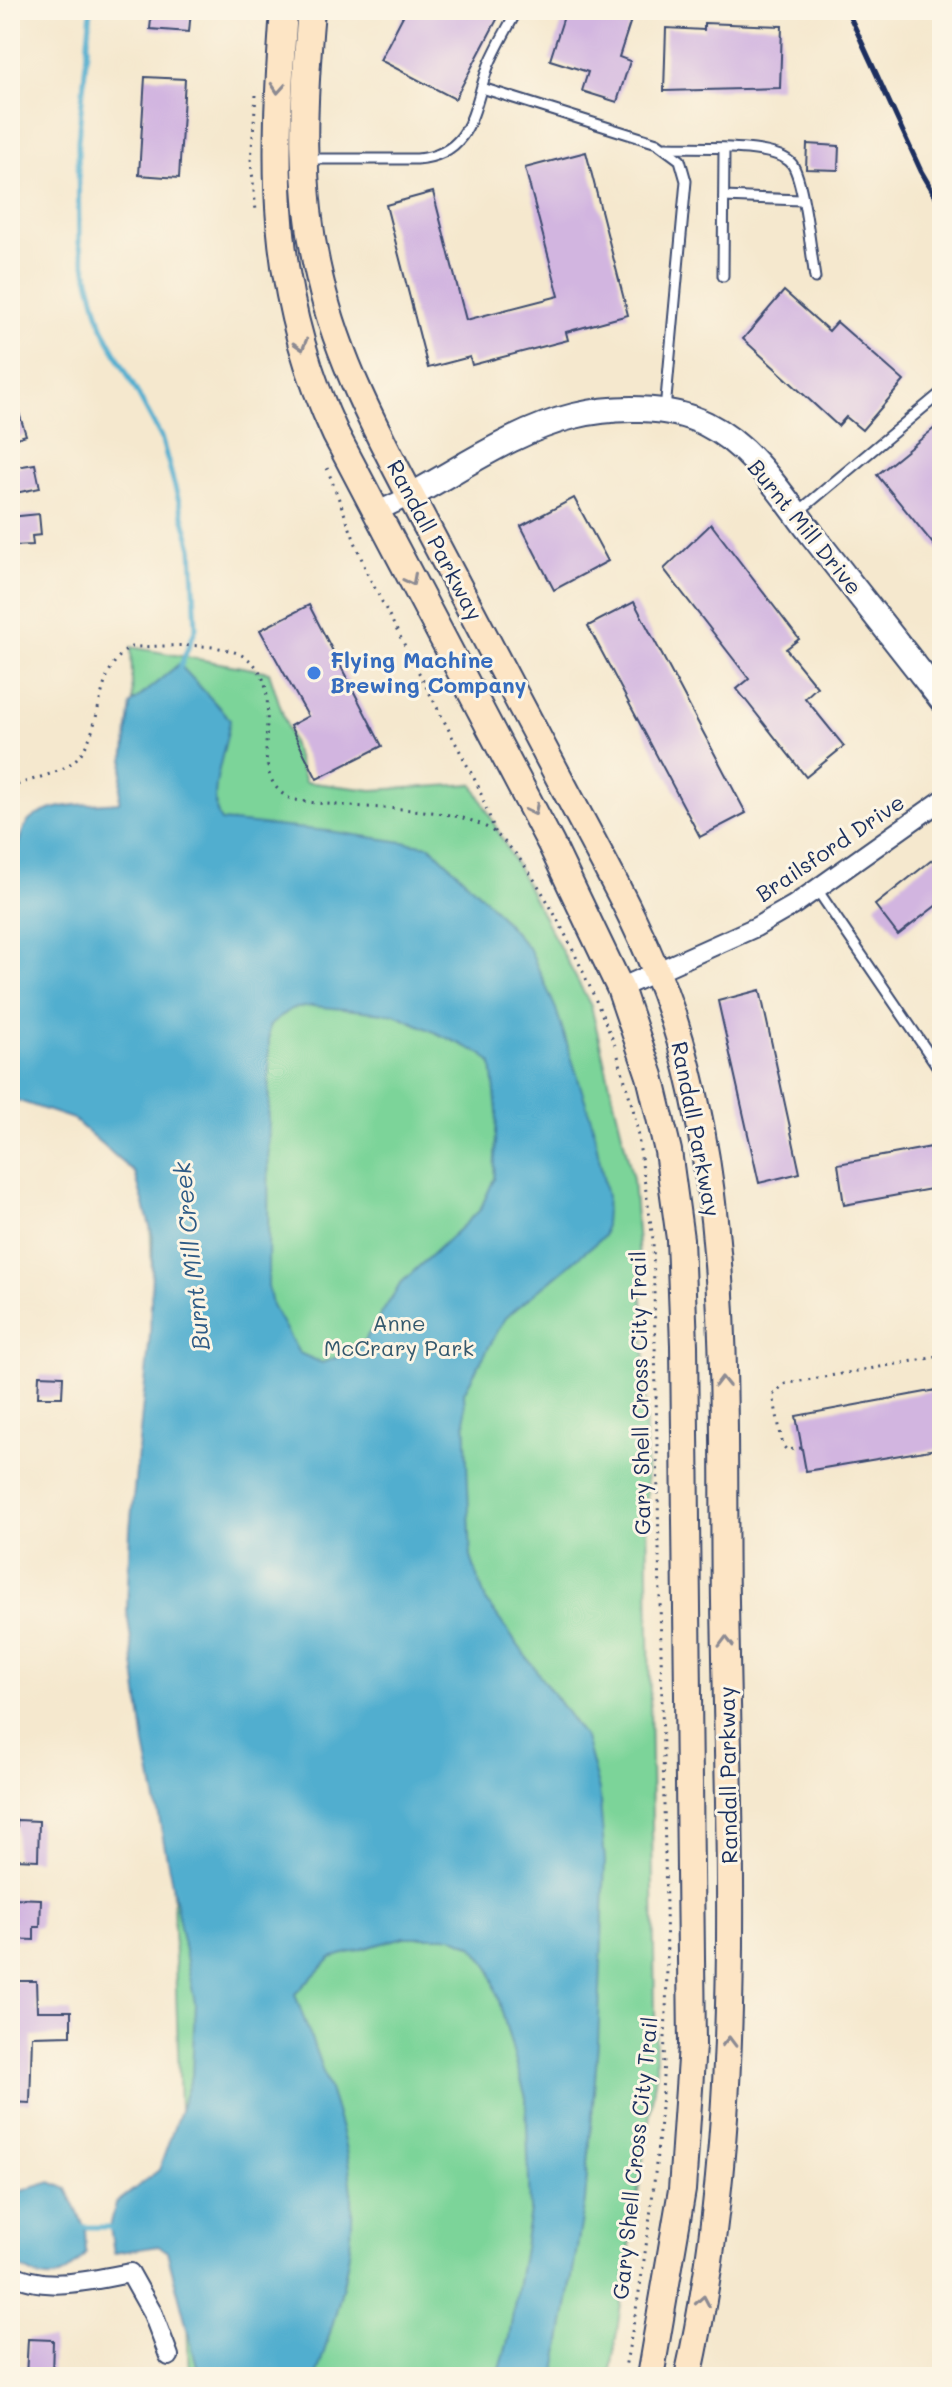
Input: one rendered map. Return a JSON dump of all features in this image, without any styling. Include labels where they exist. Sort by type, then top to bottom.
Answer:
[{"type":"main road","name":"Randall Parkway","points":[[284,10],[275,163],[285,274],[301,348],[336,435],[551,844],[620,988],[650,1076],[668,1151],[680,1239],[683,1334],[692,2045],[682,2190],[650,2377]]},
{"type":"main road","name":"Randall Parkway","points":[[311,10],[302,111],[303,159],[311,237],[329,315],[355,382],[410,496],[595,846],[655,970],[694,1093],[710,1172],[720,1314],[729,2056],[718,2204],[688,2377]]},
{"type":"street","name":"Burnt Mill Drive","points":[[410,496],[525,434],[571,417],[612,410],[665,413],[704,423],[740,447],[942,700]]},
{"type":"street","points":[[376,512],[410,496]]},
{"type":"street","name":"Brailsford Drive","points":[[620,988],[756,927],[818,891],[942,800]]},
{"type":"street","points":[[10,2273],[31,2284],[84,2281],[130,2273],[153,2314],[169,2356]]},
{"type":"lane","points":[[303,159],[417,159],[441,153],[463,135],[474,120],[489,65],[517,10]]},
{"type":"lane","points":[[482,88],[666,147],[769,151],[786,158],[793,165],[815,278]]},
{"type":"lane","points":[[665,413],[686,181],[680,160],[666,147]]},
{"type":"lane","points":[[723,276],[724,149]]},
{"type":"lane","points":[[724,197],[801,200]]},
{"type":"lane","points":[[796,514],[942,392]]},
{"type":"lane","points":[[818,891],[942,1073]]},
{"type":"path","name":"Gary Shell Cross City Trail","points":[[10,788],[78,758],[89,737],[108,676],[120,653],[131,647],[225,649],[246,656],[255,665],[266,689],[265,762],[270,780],[290,799],[430,812],[478,824],[496,834],[525,869],[586,976],[617,1049],[635,1116],[647,1183],[656,1309],[666,2033],[648,2232],[623,2377]]},
{"type":"path","points":[[801,1448],[787,1450],[783,1446],[773,1395],[784,1384],[942,1356]]},
{"type":"green space","name":"Anne McCrary Park","points":[[131,647],[269,672],[305,782],[372,790],[473,784],[591,1006],[633,1179],[644,1326],[656,2074],[610,2377],[189,2377]]},
{"type":"water","name":"Anne McCrary Park","points":[[179,664],[230,719],[216,785],[215,798],[221,821],[328,831],[430,846],[488,902],[530,950],[556,1009],[592,1122],[607,1197],[604,1236],[505,1318],[464,1392],[471,1557],[486,1601],[585,1738],[599,1790],[605,1861],[598,2043],[585,2201],[555,2377],[498,2377],[509,2337],[530,2211],[526,2098],[490,1969],[473,1946],[452,1937],[404,1937],[331,1958],[295,1994],[341,2130],[352,2200],[345,2277],[316,2377],[200,2377],[167,2251],[158,2246],[114,2253],[110,2227],[116,2203],[159,2170],[192,2076],[195,2003],[145,1745],[127,1611],[130,1529],[150,1335],[153,1237],[135,1173],[73,1119],[10,1098],[8,996],[10,907],[21,837],[30,820],[49,810],[119,802],[131,704]],"holes":[[[312,1006],[395,1014],[482,1054],[492,1064],[497,1112],[494,1179],[480,1210],[401,1283],[359,1349],[322,1363],[299,1353],[272,1305],[268,1286],[269,1026],[291,1009]]]},
{"type":"water","points":[[51,2182],[67,2189],[85,2228],[86,2253],[67,2272],[51,2278],[33,2274],[10,2262],[10,2198],[14,2193]]},
{"type":"building","points":[[152,10],[191,10],[189,32],[150,29]]},
{"type":"building","points":[[406,10],[502,10],[455,99],[380,60]]},
{"type":"building","points":[[566,10],[608,14],[610,10],[632,17],[619,57],[630,61],[617,102],[582,91],[588,72],[550,60]]},
{"type":"building","points":[[704,23],[782,26],[780,88],[664,91],[666,28],[704,30]]},
{"type":"building","points":[[145,77],[185,79],[179,178],[139,175]]},
{"type":"building","points":[[807,144],[839,146],[838,170],[806,169]]},
{"type":"building","points":[[586,152],[628,315],[566,332],[568,340],[472,365],[470,357],[428,368],[386,205],[433,192],[466,320],[559,296],[525,168]]},
{"type":"building","points":[[784,291],[829,331],[837,322],[904,381],[862,430],[846,417],[838,426],[743,339]]},
{"type":"building","points":[[13,394],[26,435],[10,440],[10,395]]},
{"type":"building","points":[[942,422],[942,555],[877,475]]},
{"type":"building","points":[[35,464],[40,488],[10,494],[10,468]]},
{"type":"building","points":[[574,498],[608,561],[554,590],[521,526]]},
{"type":"building","points":[[39,514],[41,535],[32,536],[33,545],[13,546],[10,517]]},
{"type":"building","points":[[711,524],[799,639],[786,649],[817,687],[805,698],[844,746],[806,777],[737,689],[749,679],[664,569]]},
{"type":"building","points":[[634,602],[746,813],[700,837],[588,626]]},
{"type":"building","name":"Flying Machine Brewing Company","points":[[309,605],[382,746],[317,779],[290,726],[308,716],[260,630]]},
{"type":"building","points":[[942,852],[942,901],[898,935],[875,905]]},
{"type":"building","points":[[760,990],[800,1173],[759,1183],[718,1001]]},
{"type":"building","points":[[937,1146],[942,1187],[844,1205],[838,1164]]},
{"type":"building","points":[[39,1375],[63,1376],[62,1397],[38,1397]]},
{"type":"building","points":[[942,1389],[942,1448],[806,1471],[796,1416]]},
{"type":"building","points":[[17,1820],[39,1821],[38,1860],[16,1859]]},
{"type":"building","points":[[10,1898],[41,1899],[40,1927],[34,1927],[34,1940],[10,1939]]},
{"type":"building","points":[[10,1981],[36,1981],[37,2011],[71,2011],[71,2035],[32,2036],[30,2103],[10,2102]]},
{"type":"building","points":[[28,2339],[53,2340],[52,2377],[26,2377]]},
{"type":"waterway","name":"Burnt Mill Creek","points":[[91,10],[78,141],[79,243],[102,327],[161,437],[192,548],[196,628],[179,670]]},
{"type":"waterway","name":"Burnt Mill Creek","points":[[79,2227],[110,2227],[115,2232]]},
{"type":"railway","points":[[847,10],[921,171],[942,207]]},
{"type":"place","name":"Flying Machine Brewing Company","points":[[314,673]]}]
